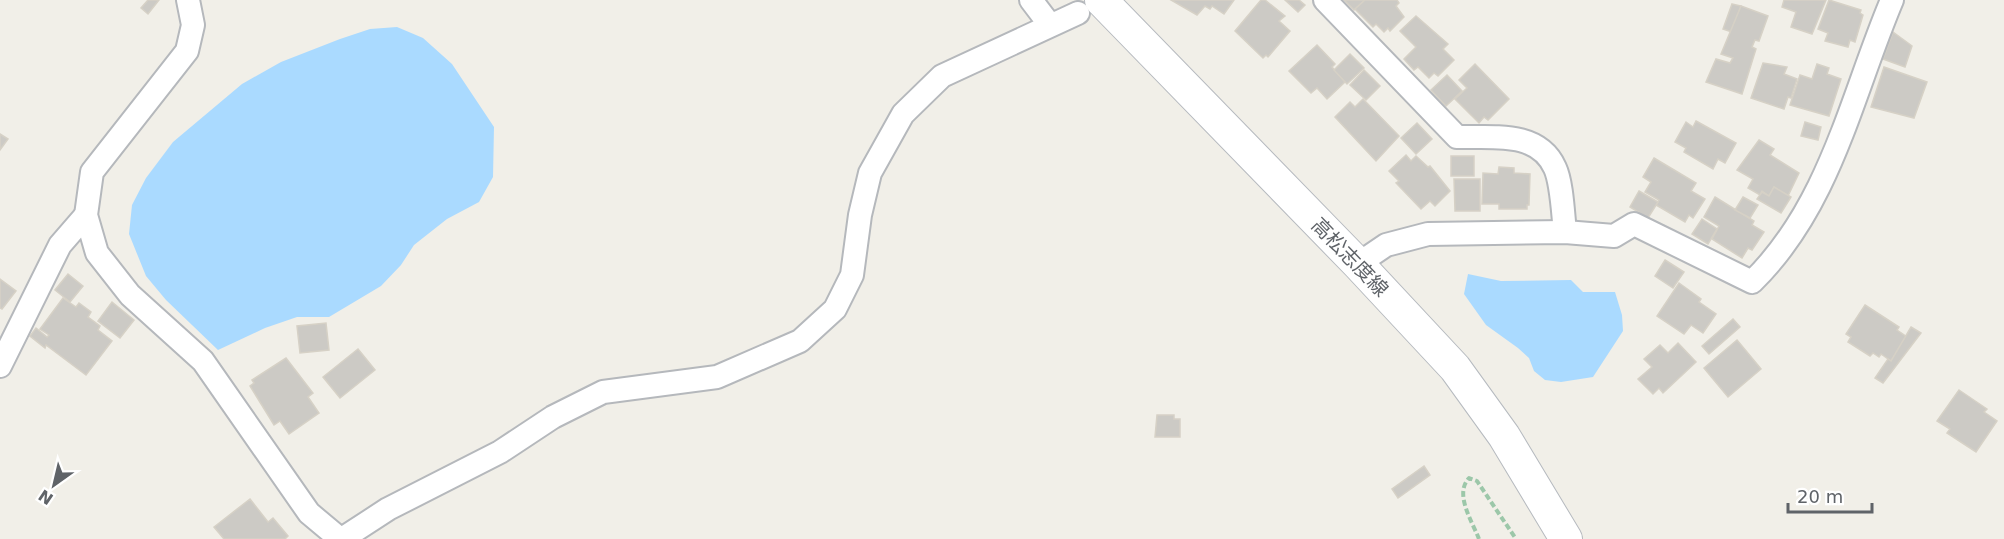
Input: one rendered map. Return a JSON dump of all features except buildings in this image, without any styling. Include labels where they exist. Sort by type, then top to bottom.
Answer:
[{"type":"main road","name":"高松志度線","points":[[1089,7],[1358,264],[1455,368],[1504,436],[1566,539]]},
{"type":"street","points":[[188,0],[193,25],[187,51],[92,172],[86,215],[97,253],[129,295],[203,361],[309,513],[341,539],[388,509],[500,452],[553,417],[603,392],[717,377],[800,341],[835,309],[852,275],[860,215],[870,173],[903,114],[942,76],[1089,7]]},
{"type":"street","points":[[1031,0],[1050,26]]},
{"type":"street","points":[[1325,0],[1457,137],[1518,138],[1540,147],[1556,169],[1566,232]]},
{"type":"street","points":[[1358,264],[1386,244],[1428,234],[1566,232],[1614,236],[1634,224],[1752,282],[1772,260],[1804,215],[1844,136],[1875,42],[1892,0]]},
{"type":"street","points":[[3,352],[60,245],[86,215]]},
{"type":"path","points":[[1479,539],[1462,495],[1464,484],[1469,478],[1477,482],[1516,539]]},
{"type":"water","points":[[397,27],[423,38],[452,64],[494,127],[493,177],[479,202],[447,219],[414,245],[401,265],[381,286],[329,317],[297,317],[265,328],[218,350],[166,300],[146,276],[129,234],[132,205],[146,178],[173,142],[242,84],[281,62],[340,39],[370,29]]},
{"type":"water","points":[[1468,274],[1501,281],[1571,280],[1583,292],[1615,292],[1622,315],[1623,331],[1593,377],[1561,382],[1545,380],[1534,371],[1529,358],[1486,325],[1464,294]]}]
